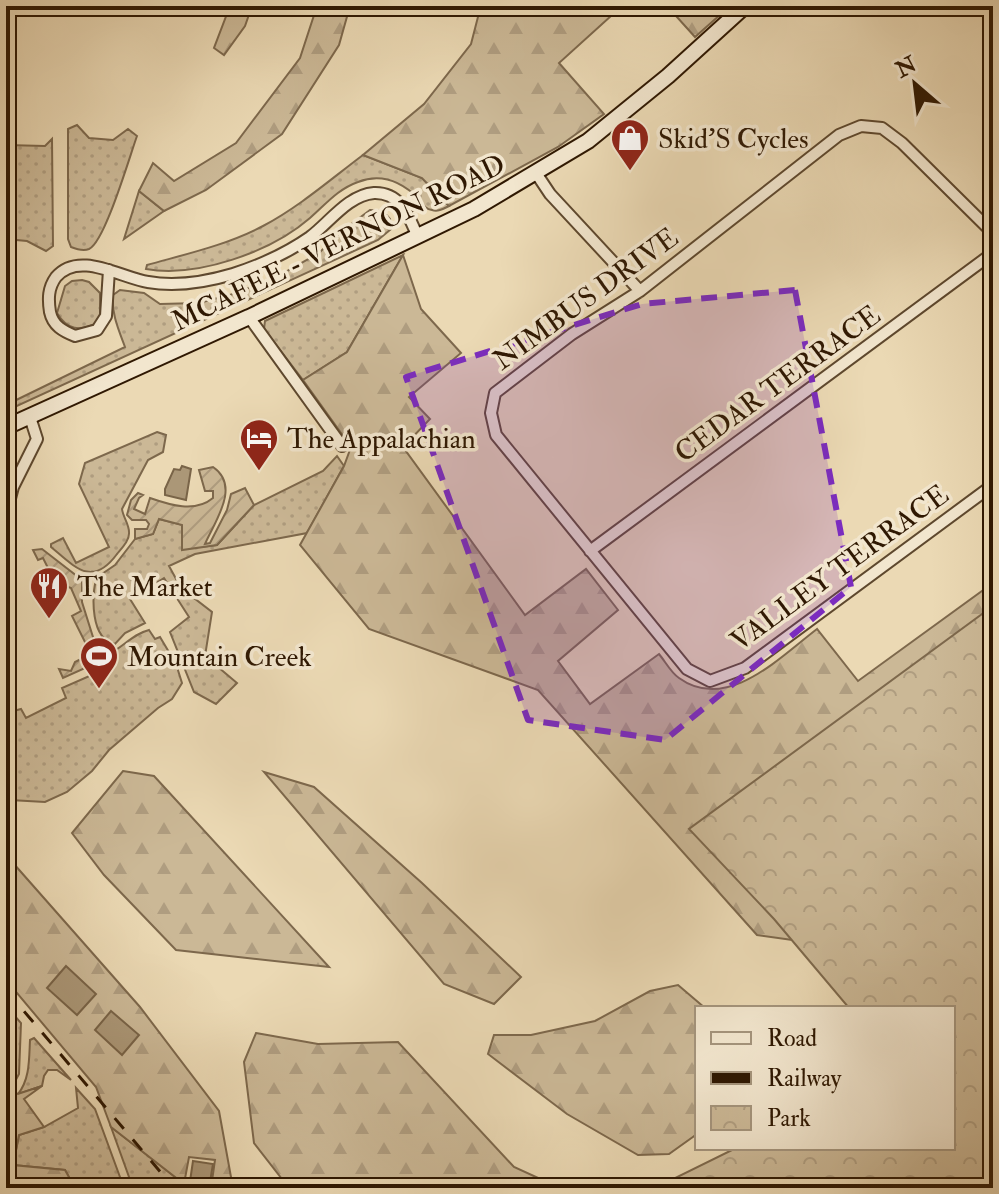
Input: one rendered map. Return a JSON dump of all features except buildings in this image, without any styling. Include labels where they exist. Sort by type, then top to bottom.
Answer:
[{"type":"main road","name":"MCAFEE - VERNON ROAD","points":[[6,427],[418,237],[536,173],[588,141],[622,114],[745,6]]},
{"type":"street","name":"NIMBUS DRIVE","points":[[710,681],[687,669],[496,435],[491,413],[495,393],[572,334],[640,291],[839,135],[861,126],[882,128],[902,143],[993,233]]},
{"type":"street","points":[[536,173],[550,194],[640,291]]},
{"type":"street","points":[[109,270],[106,316],[97,330],[75,336],[56,325],[48,298],[55,279],[73,267],[91,266],[109,270],[147,282],[211,280],[236,273],[295,246],[357,198],[372,193],[390,196],[402,205],[418,237]]},
{"type":"street","name":"CEDAR TERRACE","points":[[590,551],[993,253]]},
{"type":"street","points":[[249,317],[342,446]]},
{"type":"street","points":[[7,509],[13,487],[37,439],[30,417]]},
{"type":"street","name":"VALLEY TERRACE","points":[[710,681],[745,668],[993,485]]},
{"type":"highlighted area","points":[[795,290],[851,587],[665,740],[528,720],[406,377],[642,304]]},
{"type":"green space","points":[[230,6],[252,6],[245,26],[224,55],[214,48]]},
{"type":"green space","points":[[317,6],[350,6],[339,45],[282,134],[206,190],[164,211],[139,191],[153,163],[174,181],[236,143],[300,58]]},
{"type":"green space","points":[[475,6],[622,6],[559,63],[604,114],[558,147],[449,206],[422,178],[363,155],[424,104],[471,44],[479,13]]},
{"type":"green space","points":[[667,6],[730,6],[695,37]]},
{"type":"green space","points":[[77,125],[89,138],[113,140],[128,129],[137,136],[102,231],[95,243],[85,250],[71,247],[68,239],[68,129]]},
{"type":"green space","points":[[52,139],[53,246],[46,251],[27,241],[6,239],[6,145],[45,146]]},
{"type":"green space","points":[[363,155],[422,178],[449,206],[430,209],[398,184],[383,179],[367,179],[332,197],[310,218],[275,242],[232,260],[188,270],[146,269],[147,265],[221,244],[263,226],[302,202]]},
{"type":"green space","points":[[139,191],[164,211],[124,239]]},
{"type":"green space","points":[[370,210],[383,211],[390,219],[391,229],[378,240],[6,411],[6,405],[125,347],[113,308],[113,295],[120,290],[144,293],[160,304],[199,303],[237,293],[319,253]]},
{"type":"green space","points":[[403,255],[347,352],[303,380],[264,329],[265,321]]},
{"type":"green space","points":[[403,255],[421,309],[461,353],[409,397],[430,419],[403,447],[525,615],[586,569],[618,610],[558,661],[590,704],[659,654],[676,676],[697,687],[716,689],[734,685],[770,666],[817,629],[858,681],[993,583],[993,968],[757,935],[538,690],[369,629],[300,545],[344,466],[351,447],[303,380],[347,352]]},
{"type":"green space","points":[[82,280],[89,282],[100,293],[100,316],[97,323],[91,326],[74,328],[57,313],[65,286]]},
{"type":"green space","points":[[157,432],[166,435],[163,452],[148,460],[122,509],[129,529],[125,544],[100,570],[91,572],[76,567],[51,544],[63,538],[76,563],[109,547],[79,484],[85,463]]},
{"type":"green space","points":[[337,456],[344,466],[307,533],[195,554],[169,566],[181,588],[212,612],[205,656],[237,683],[216,704],[194,692],[170,632],[189,617],[164,578],[130,599],[145,623],[125,633],[115,644],[101,634],[94,606],[96,578],[115,565],[135,539],[153,534],[159,519],[183,525],[183,549],[217,545],[254,505],[323,471]]},
{"type":"green space","points":[[213,467],[225,484],[225,494],[205,544],[210,543],[227,510],[231,494],[245,488],[254,505],[217,545],[182,550],[182,525],[159,519],[153,534],[135,539],[135,529],[147,529],[149,524],[146,520],[132,520],[127,515],[131,500],[138,493],[143,495],[134,509],[145,514],[150,498],[174,505],[206,503],[213,498],[213,491],[205,491],[199,470]]},
{"type":"green space","points":[[42,549],[82,580],[82,602],[98,653],[94,664],[63,678],[59,669],[71,671],[75,662],[91,654],[72,616],[81,611],[71,588],[55,582],[43,558],[38,560],[33,550]]},
{"type":"green space","points":[[993,606],[993,1188],[663,1188],[667,1182],[732,1150],[955,1150],[955,1006],[847,1006],[774,919],[689,829]]},
{"type":"green space","points":[[149,630],[155,639],[160,637],[176,664],[182,683],[172,699],[109,750],[92,771],[67,792],[45,802],[10,800],[6,794],[6,713],[21,709],[26,718],[66,698],[62,688],[101,671],[107,655]]},
{"type":"green space","points":[[123,771],[154,776],[329,967],[176,950],[104,875],[72,833]]},
{"type":"green space","points":[[264,772],[314,787],[521,977],[494,1004],[444,984]]},
{"type":"green space","points":[[6,855],[140,1007],[219,1111],[233,1188],[211,1188],[215,1160],[189,1157],[184,1184],[111,1127],[96,1087],[6,980]]},
{"type":"green space","points":[[678,985],[703,1006],[695,1006],[695,1135],[669,1154],[638,1155],[567,1114],[488,1054],[494,1035],[531,1035],[595,1021],[650,991]]},
{"type":"green space","points":[[6,1006],[21,1023],[19,1074],[11,1089],[6,1087]]},
{"type":"green space","points":[[256,1033],[318,1044],[398,1042],[514,1167],[560,1188],[289,1188],[254,1143],[244,1062]]},
{"type":"green space","points":[[34,1038],[71,1080],[57,1070],[48,1070],[42,1086],[18,1094],[27,1075],[30,1040]]},
{"type":"green space","points":[[42,1086],[24,1099],[44,1127],[19,1135],[13,1165],[65,1170],[75,1188],[6,1188],[6,1087],[18,1094]]},
{"type":"green space","points":[[76,1088],[95,1109],[124,1188],[75,1188],[65,1170],[13,1165],[19,1135],[44,1127],[78,1108]]},
{"type":"green space","points":[[111,1127],[184,1184],[184,1188],[133,1188]]},
{"type":"shaded area","points":[[182,466],[191,469],[186,500],[165,495],[174,469],[180,470]]},
{"type":"shaded area","points":[[66,966],[96,994],[77,1015],[47,988]]},
{"type":"shaded area","points":[[111,1011],[139,1035],[122,1055],[95,1030]]},
{"type":"shaded area","points":[[193,1161],[213,1164],[209,1188],[189,1188]]},
{"type":"railway","points":[[6,990],[174,1188]]},
{"type":"railway","points":[[6,1086],[15,1111],[6,1154]]},
{"type":"place","name":"Skid'S Cycles","points":[[630,172]]},
{"type":"place","name":"The Appalachian","points":[[259,472]]},
{"type":"place","name":"The Market","points":[[49,620]]},
{"type":"place","name":"Mountain Creek","points":[[99,690]]}]
